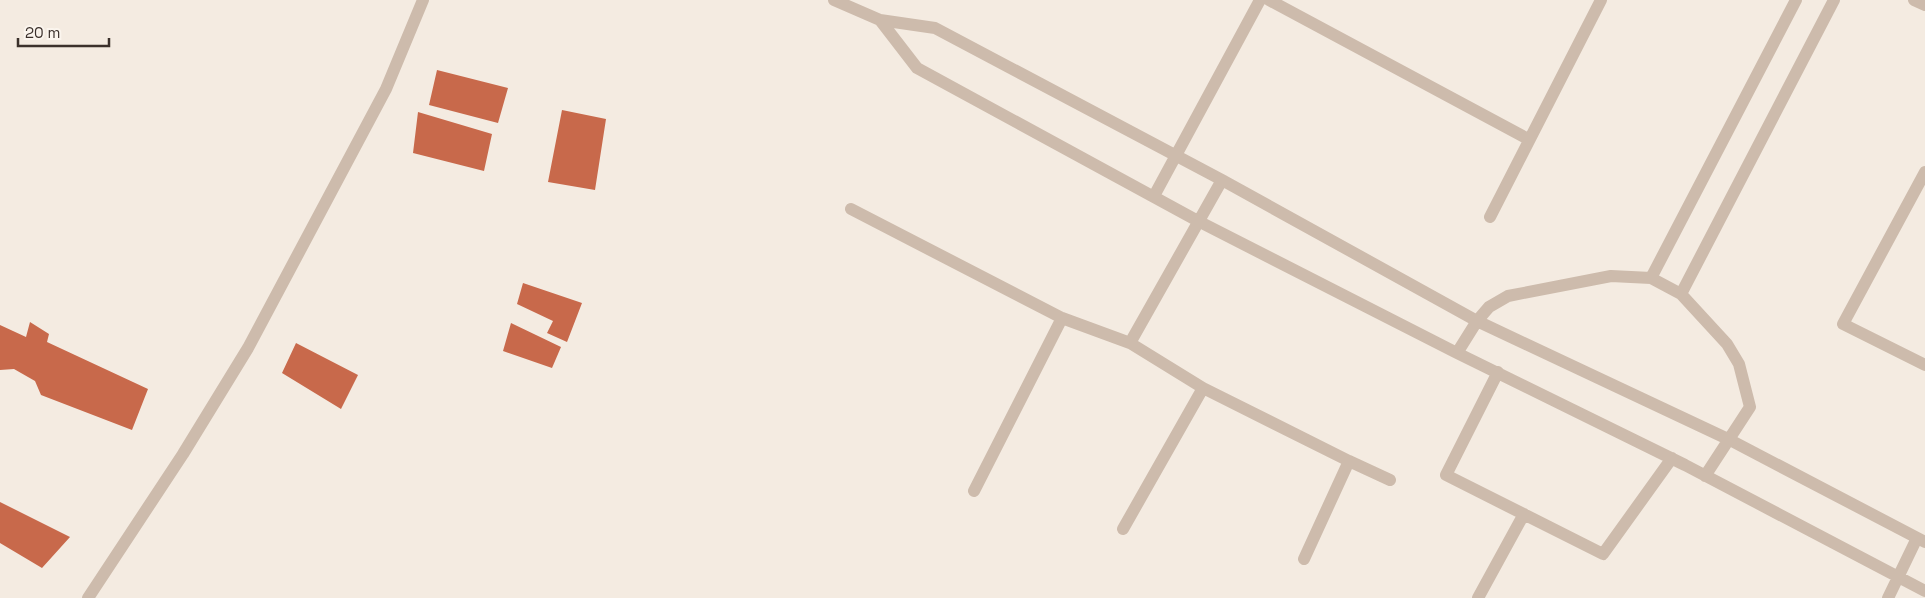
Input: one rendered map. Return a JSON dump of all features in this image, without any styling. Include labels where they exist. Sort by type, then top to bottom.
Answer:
[{"type":"street","points":[[88,598],[183,454],[248,348],[386,88],[423,0]]},
{"type":"street","points":[[834,0],[880,20],[935,28],[1222,180],[1477,321],[1730,440],[1921,540],[1888,598]]},
{"type":"street","points":[[1154,196],[1260,0]]},
{"type":"street","points":[[1269,0],[1528,139]]},
{"type":"street","points":[[1490,217],[1528,139],[1601,0]]},
{"type":"street","points":[[1651,278],[1796,0]]},
{"type":"street","points":[[1682,294],[1834,0]]},
{"type":"street","points":[[1914,0],[1925,5]]},
{"type":"street","points":[[880,20],[918,68],[1198,221],[1457,353],[1672,458],[1925,591]]},
{"type":"street","points":[[1925,172],[1843,324],[1925,365]]},
{"type":"street","points":[[1130,343],[1222,180]]},
{"type":"street","points":[[851,209],[1062,318],[1130,343],[1203,388],[1390,480]]},
{"type":"street","points":[[1457,353],[1477,321],[1489,307],[1508,296],[1611,276],[1651,278],[1682,294],[1727,344],[1739,364],[1750,407],[1705,476]]},
{"type":"street","points":[[974,491],[1062,318]]},
{"type":"street","points":[[1498,372],[1446,475],[1603,554],[1672,458]]},
{"type":"street","points":[[1124,529],[1203,388]]},
{"type":"street","points":[[1304,559],[1349,461]]},
{"type":"street","points":[[1478,598],[1524,514]]},
{"type":"building","points":[[437,70],[508,88],[498,123],[429,105]]},
{"type":"building","points":[[562,110],[606,119],[595,190],[548,182]]},
{"type":"building","points":[[418,112],[492,134],[484,171],[413,153]]},
{"type":"building","points":[[523,283],[582,303],[567,342],[547,333],[553,321],[517,304]]},
{"type":"building","points":[[30,322],[49,334],[47,342],[148,389],[132,430],[41,395],[35,381],[14,369],[0,370],[0,325],[26,337]]},
{"type":"building","points":[[511,323],[561,347],[552,368],[503,351]]},
{"type":"building","points":[[296,343],[358,375],[341,409],[282,373]]},
{"type":"building","points":[[0,502],[70,537],[42,568],[0,543]]}]
